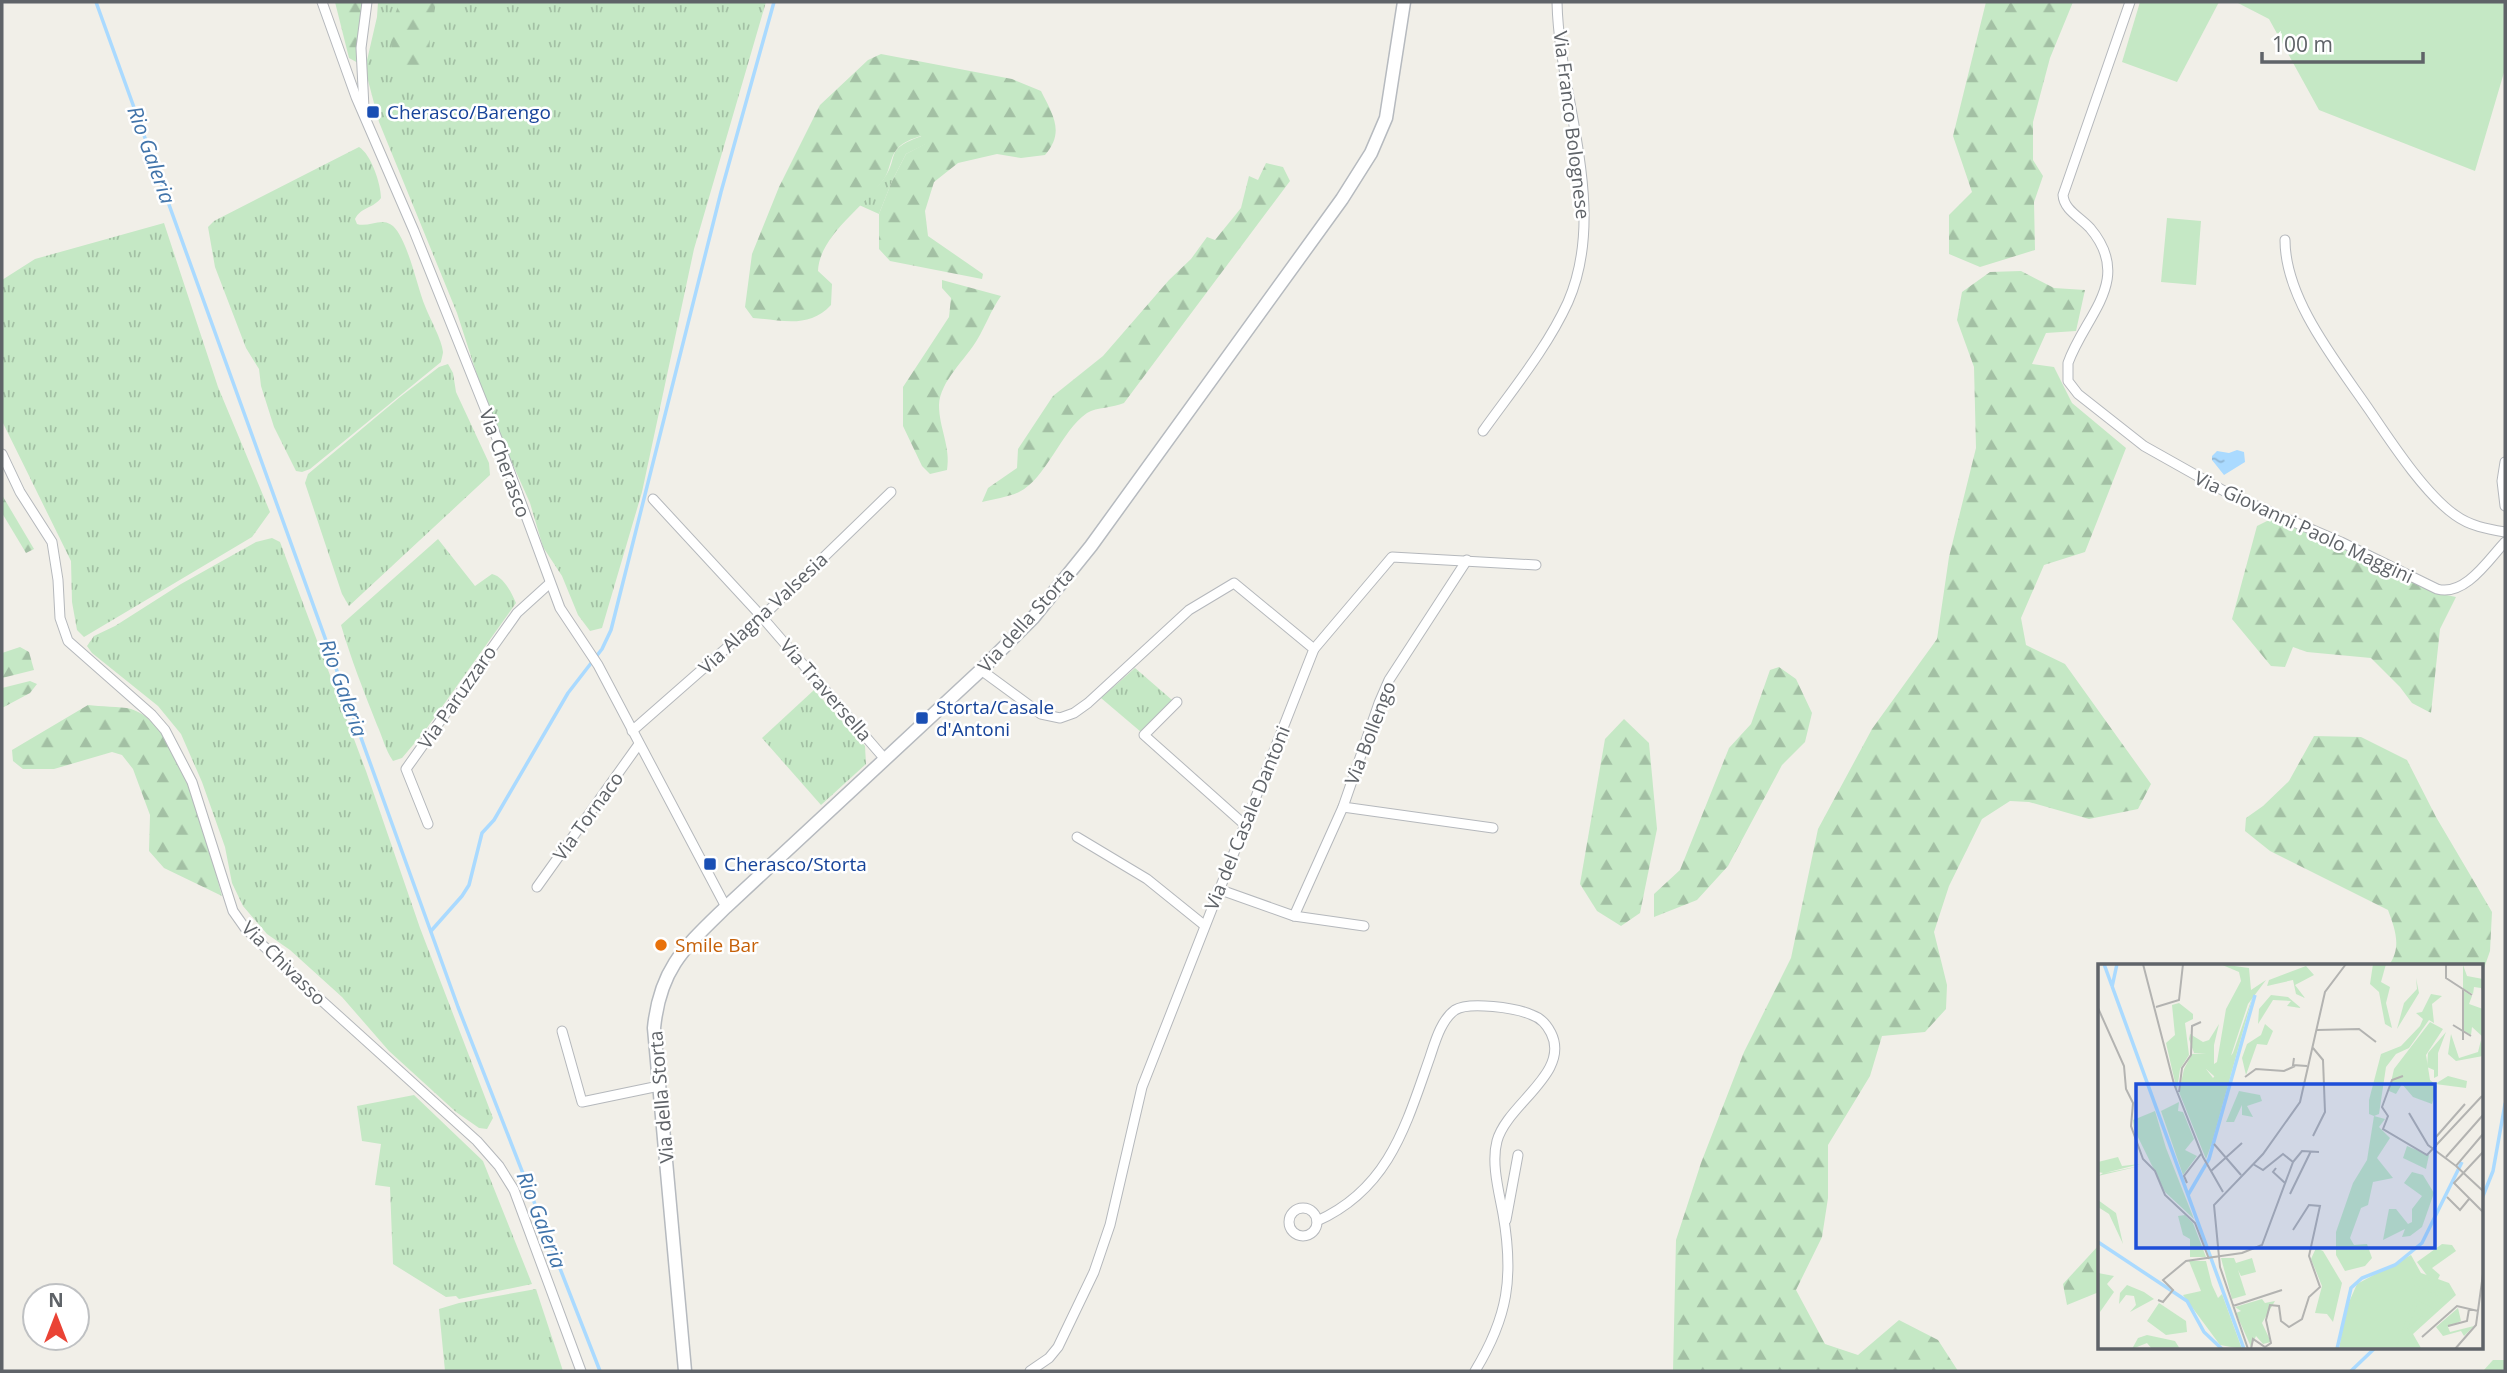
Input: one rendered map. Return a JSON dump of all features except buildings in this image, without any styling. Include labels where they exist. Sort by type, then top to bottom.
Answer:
[{"type":"main road","name":"Via della Storta","points":[[685,1371],[654,1028],[662,988],[677,957],[726,907],[981,670],[1033,618],[1091,546],[1362,170],[1386,118],[1404,2]]},
{"type":"street","name":"Via Cherasco","points":[[322,2],[365,117],[497,438],[549,584],[560,608],[598,665],[726,907]]},
{"type":"street","points":[[365,117],[361,48],[368,2]]},
{"type":"street","name":"Via Franco Bolognese","points":[[1483,431],[1555,328],[1572,292],[1582,257],[1585,234],[1583,187],[1564,68],[1557,2]]},
{"type":"street","name":"Via Giovanni Paolo Maggini","points":[[2130,2],[2064,189],[2063,200],[2096,236],[2105,254],[2108,270],[2105,293],[2070,358],[2067,375],[2070,385],[2111,422],[2155,452],[2233,496],[2341,542],[2440,590],[2450,590],[2463,584],[2505,542]]},
{"type":"street","points":[[2285,240],[2289,270],[2312,322],[2398,452],[2444,506],[2456,516],[2480,527],[2505,532]]},
{"type":"street","name":"Via Chivasso","points":[[2,454],[20,492],[52,542],[57,567],[62,629],[68,641],[152,715],[165,730],[192,782],[233,911],[245,928],[300,981],[477,1141],[499,1166],[514,1190],[581,1371]]},
{"type":"street","points":[[2505,462],[2502,481],[2505,506]]},
{"type":"street","name":"Via Alagna Valsesia","points":[[632,731],[762,617],[891,492]]},
{"type":"street","name":"Via Traversella","points":[[653,499],[762,617],[884,758]]},
{"type":"street","name":"Via del Casale Dantoni","points":[[1030,1371],[1049,1358],[1058,1347],[1094,1272],[1106,1238],[1142,1087],[1314,649],[1392,557],[1468,561]]},
{"type":"street","points":[[1468,561],[1536,565]]},
{"type":"street","name":"Via Bollengo","points":[[1294,916],[1343,807],[1379,703],[1394,670],[1468,561]]},
{"type":"street","points":[[981,670],[1041,714],[1053,718],[1066,717],[1088,703],[1189,610],[1234,583],[1314,649]]},
{"type":"street","name":"Via Paruzzaro","points":[[428,824],[406,769],[517,613],[549,584]]},
{"type":"street","points":[[1177,702],[1144,735],[1245,825]]},
{"type":"street","name":"Via Tornaco","points":[[537,887],[639,744]]},
{"type":"street","points":[[1343,807],[1493,828]]},
{"type":"street","points":[[1077,837],[1147,879],[1204,925]]},
{"type":"street","points":[[1218,890],[1294,916],[1364,926]]},
{"type":"street","points":[[1317,1221],[1356,1198],[1380,1172],[1404,1129],[1444,1023],[1455,1010],[1474,1005],[1531,1014],[1545,1024],[1555,1044],[1551,1069],[1505,1124],[1497,1142],[1496,1165],[1508,1265],[1505,1302],[1497,1332],[1475,1371]]},
{"type":"street","points":[[562,1031],[582,1102],[659,1086]]},
{"type":"street","points":[[1505,1225],[1518,1156]]},
{"type":"green space","points":[[335,2],[362,2],[360,64],[349,58]]},
{"type":"green space","points":[[378,2],[766,2],[694,249],[642,492],[602,628],[590,631],[578,615],[562,576],[543,547],[530,503],[488,409],[457,313],[379,122],[365,69]]},
{"type":"green space","points":[[400,2],[436,2],[427,57],[413,88],[398,70],[392,48],[393,24]]},
{"type":"green space","points":[[1986,2],[2073,2],[2050,58],[2033,122],[2033,160],[2043,176],[2034,202],[2035,250],[1980,267],[1949,254],[1949,215],[1972,192],[1953,136]]},
{"type":"green space","points":[[2140,2],[2219,2],[2177,82],[2122,62]]},
{"type":"green space","points":[[2236,2],[2503,2],[2505,69],[2475,171],[2319,110],[2269,19]]},
{"type":"green space","points":[[881,54],[1012,79],[1041,91],[1055,123],[1056,131],[1051,147],[1045,155],[1021,158],[997,154],[958,163],[934,182],[925,211],[928,236],[983,274],[982,279],[890,261],[879,249],[879,214],[906,154],[925,144],[921,136],[905,142],[897,149],[884,179],[826,246],[818,271],[832,284],[831,305],[823,313],[804,320],[753,318],[745,307],[752,254],[779,187],[820,105],[868,60]]},
{"type":"green space","points":[[922,136],[926,144],[906,154],[879,214],[859,205],[883,180],[897,150]]},
{"type":"green space","points":[[359,147],[368,156],[381,198],[358,215],[355,219],[357,224],[389,223],[398,233],[408,252],[443,354],[441,362],[310,469],[296,471],[274,427],[261,386],[259,369],[246,348],[215,267],[208,227],[214,221]]},
{"type":"green space","points":[[1266,163],[1283,167],[1290,181],[1124,403],[1087,413],[1069,431],[1029,486],[1015,494],[982,502],[988,488],[1017,468],[1018,449],[1053,396],[1103,356],[1169,280],[1191,259],[1207,237],[1215,240],[1241,208],[1249,176],[1258,180]]},
{"type":"green space","points":[[2167,218],[2201,221],[2196,285],[2161,282]]},
{"type":"green space","points":[[164,223],[218,387],[270,512],[252,537],[84,637],[77,630],[72,602],[71,561],[2,421],[2,280],[35,259]]},
{"type":"green space","points":[[2021,271],[2054,288],[2085,290],[2076,331],[2046,333],[2032,364],[2054,367],[2072,403],[2126,448],[2085,552],[2044,565],[2021,618],[2026,645],[2065,664],[2151,784],[2138,809],[2089,819],[2029,802],[2010,801],[1982,819],[1949,886],[1934,932],[1947,985],[1946,1009],[1925,1032],[1882,1036],[1870,1076],[1828,1145],[1828,1198],[1822,1237],[1796,1290],[1825,1344],[1858,1355],[1899,1320],[1938,1340],[1958,1371],[1673,1371],[1676,1240],[1701,1163],[1744,1052],[1791,958],[1818,829],[1872,729],[1937,639],[1949,557],[1976,448],[1974,367],[1957,320],[1962,292],[1990,272]]},
{"type":"green space","points":[[942,280],[1001,296],[977,340],[954,371],[940,396],[947,470],[930,474],[922,466],[903,426],[903,387],[949,317],[951,298],[942,288]]},
{"type":"green space","points":[[448,364],[453,373],[456,392],[489,463],[490,475],[349,606],[342,594],[305,483],[308,474],[400,397],[439,367]]},
{"type":"green space","points":[[2,495],[34,549],[26,553],[2,513]]},
{"type":"green space","points":[[2273,518],[2442,594],[2456,597],[2440,629],[2431,713],[2412,703],[2371,658],[2307,652],[2293,647],[2285,667],[2271,666],[2232,619],[2257,526]]},
{"type":"green space","points":[[272,538],[280,542],[366,771],[420,928],[493,1118],[487,1129],[479,1128],[456,1112],[389,1051],[342,997],[290,950],[267,934],[243,906],[232,883],[225,847],[202,782],[181,734],[158,706],[92,653],[87,646],[94,636],[115,626],[181,584],[256,542]]},
{"type":"green space","points":[[438,539],[475,586],[492,574],[507,586],[516,603],[424,732],[402,758],[393,761],[341,625]]},
{"type":"green space","points":[[20,647],[29,652],[34,670],[2,678],[2,653]]},
{"type":"green space","points":[[1779,667],[1796,679],[1812,713],[1805,742],[1782,765],[1728,866],[1697,900],[1654,917],[1654,894],[1680,870],[1729,748],[1751,724],[1770,670]]},
{"type":"green space","points":[[1135,668],[1172,700],[1141,732],[1101,698]]},
{"type":"green space","points":[[30,681],[37,684],[30,693],[2,708],[2,688]]},
{"type":"green space","points":[[814,690],[865,746],[866,764],[821,805],[762,738]]},
{"type":"green space","points":[[88,705],[131,709],[150,720],[166,739],[192,790],[222,896],[164,868],[149,851],[150,815],[133,769],[122,755],[112,752],[54,769],[23,769],[13,761],[12,750]]},
{"type":"green space","points":[[1624,719],[1649,743],[1657,829],[1640,913],[1621,926],[1597,911],[1580,884],[1605,739]]},
{"type":"green space","points":[[2314,736],[2361,737],[2407,760],[2436,817],[2492,912],[2490,951],[2482,974],[2482,964],[2390,964],[2396,945],[2395,931],[2388,910],[2270,851],[2245,831],[2246,818],[2289,781]]},
{"type":"green space","points":[[414,1095],[483,1161],[532,1284],[459,1299],[456,1296],[446,1297],[393,1264],[390,1187],[375,1185],[381,1144],[362,1141],[357,1106]]},
{"type":"green space","points":[[2098,1246],[2098,1292],[2067,1305],[2063,1284]]},
{"type":"green space","points":[[536,1289],[563,1371],[445,1371],[439,1309]]},
{"type":"green space","points":[[2493,1360],[2505,1360],[2505,1371],[2483,1371]]},
{"type":"water","points":[[2237,450],[2244,452],[2245,462],[2224,475],[2212,460],[2212,456],[2217,451],[2229,453]]},
{"type":"waterway","name":"Rio Galeria","points":[[96,2],[458,1007],[600,1371]]},
{"type":"waterway","points":[[431,931],[469,885],[482,833],[494,820],[568,693],[602,649],[611,630],[721,192],[774,2]]},
{"type":"waterway","points":[[2482,1198],[2493,1171],[2505,1104]]},
{"type":"waterway","points":[[2351,1371],[2375,1348]]},
{"type":"place","name":"Cherasco/Barengo","points":[[373,112]]},
{"type":"place","name":"Storta/Casale d'Antoni","points":[[922,718]]},
{"type":"place","name":"Cherasco/Storta","points":[[710,864]]},
{"type":"place","name":"Smile Bar","points":[[661,945]]}]
